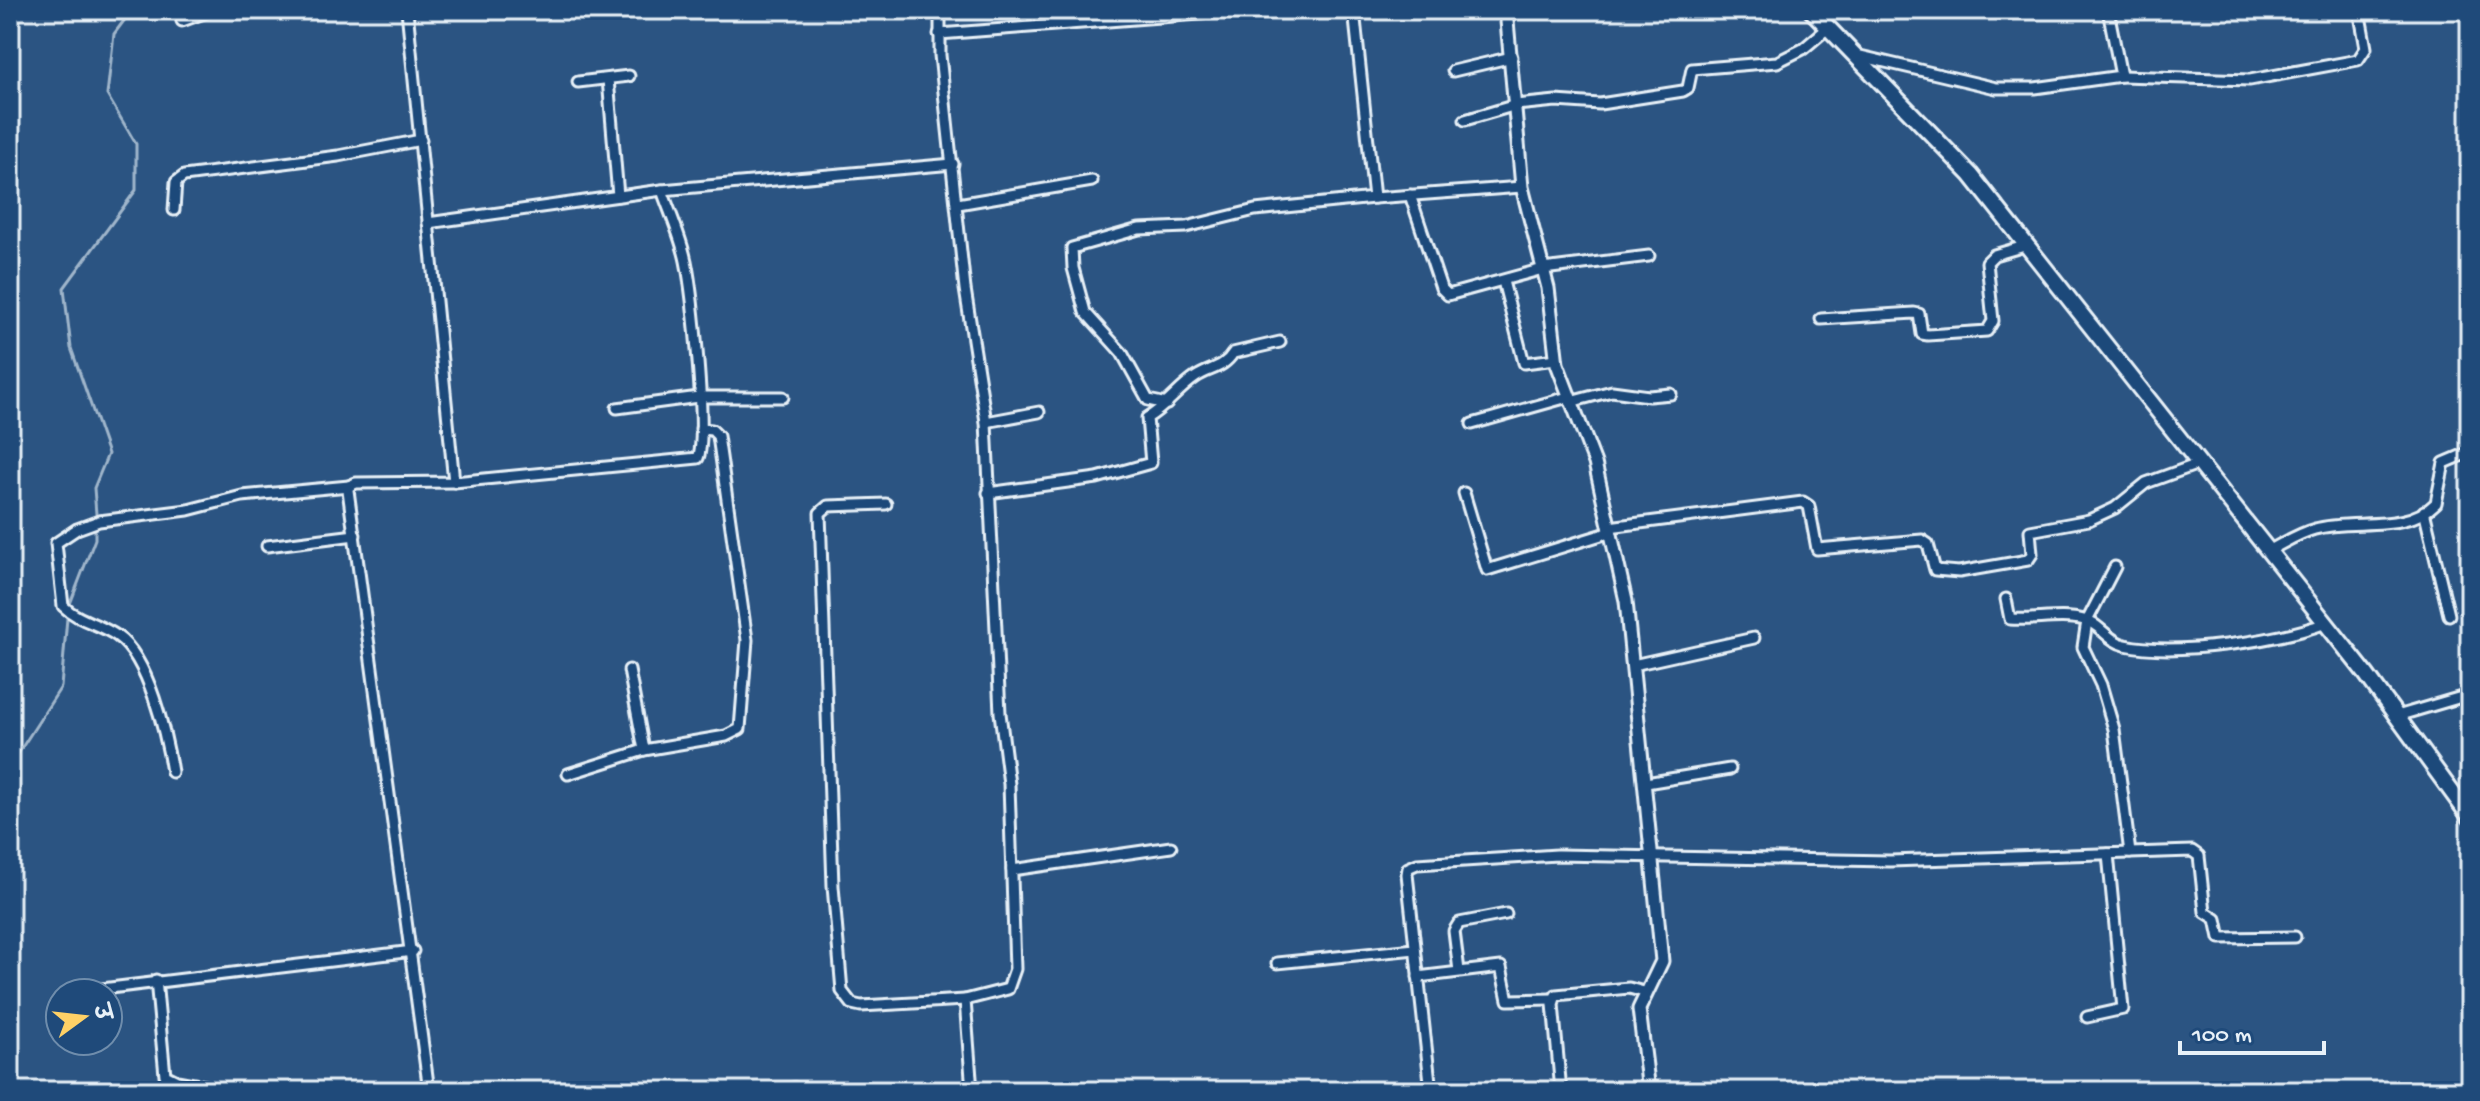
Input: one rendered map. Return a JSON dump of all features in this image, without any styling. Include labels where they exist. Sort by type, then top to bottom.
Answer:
[{"type":"main road","points":[[1811,10],[1944,144],[2028,245],[2270,550],[2470,817]]},
{"type":"street","points":[[182,21],[212,10]]},
{"type":"street","points":[[407,10],[454,482]]},
{"type":"street","points":[[886,504],[828,506],[820,513],[833,886],[842,991],[852,1004],[861,1006],[965,1000],[1002,992],[1015,979],[1012,870],[986,422],[965,289],[939,34],[940,10]]},
{"type":"street","points":[[939,34],[1252,10]]},
{"type":"street","points":[[1354,10],[1374,198]]},
{"type":"street","points":[[1506,10],[1522,187],[1543,269],[1556,359],[1569,400],[1592,452],[1626,601],[1662,961],[1656,978],[1644,992],[1639,1019],[1649,1091]]},
{"type":"street","points":[[2108,10],[2121,76]]},
{"type":"street","points":[[1860,56],[1996,88],[2035,88],[2121,76],[2250,80],[2358,60],[2366,48],[2359,10]]},
{"type":"street","points":[[1465,120],[1516,105],[1556,101],[1600,104],[1683,91],[1688,88],[1692,69],[1777,62],[1803,49],[1829,27]]},
{"type":"street","points":[[1453,71],[1512,57]]},
{"type":"street","points":[[578,82],[629,76]]},
{"type":"street","points":[[608,79],[618,196]]},
{"type":"street","points":[[174,210],[176,182],[184,176],[348,154],[421,140]]},
{"type":"street","points":[[428,223],[662,190],[953,164]]},
{"type":"street","points":[[958,204],[1092,181]]},
{"type":"street","points":[[1167,404],[1148,400],[1122,353],[1091,323],[1076,283],[1072,248],[1139,229],[1186,227],[1255,210],[1522,187]]},
{"type":"street","points":[[172,772],[164,731],[134,653],[116,635],[75,616],[63,606],[56,543],[77,529],[99,521],[188,510],[242,496],[349,486],[454,482],[694,460],[700,453],[701,429],[685,258],[662,190]]},
{"type":"street","points":[[1410,195],[1444,293],[1453,295],[1543,269],[1649,256]]},
{"type":"street","points":[[1821,319],[1914,313],[1919,314],[1922,334],[1987,331],[1993,321],[1987,262],[1994,255],[2028,245]]},
{"type":"street","points":[[1503,281],[1524,363],[1556,359]]},
{"type":"street","points":[[988,493],[1097,478],[1151,463],[1145,421],[1197,376],[1224,364],[1233,353],[1280,342]]},
{"type":"street","points":[[1472,424],[1612,391],[1649,396],[1671,394]]},
{"type":"street","points":[[617,408],[699,397],[783,397]]},
{"type":"street","points":[[986,422],[1039,412]]},
{"type":"street","points":[[568,774],[644,750],[736,734],[743,723],[747,640],[716,432],[701,429]]},
{"type":"street","points":[[2270,550],[2315,529],[2375,524],[2424,511],[2436,503],[2444,463],[2470,452]]},
{"type":"street","points":[[1464,493],[1487,570],[1610,530],[1803,502],[1809,506],[1817,549],[1922,540],[1928,544],[1935,570],[1959,572],[2028,560],[2032,554],[2030,531],[2089,520],[2115,508],[2146,483],[2202,463]]},
{"type":"street","points":[[349,486],[413,951],[429,1091]]},
{"type":"street","points":[[2424,511],[2449,615]]},
{"type":"street","points":[[267,546],[355,535]]},
{"type":"street","points":[[2115,567],[2087,621],[2084,654],[2101,685],[2114,729],[2130,853]]},
{"type":"street","points":[[2006,599],[2010,619],[2087,621],[2109,639],[2162,649],[2279,636],[2326,623]]},
{"type":"street","points":[[1633,665],[1754,638]]},
{"type":"street","points":[[629,670],[644,750]]},
{"type":"street","points":[[2397,716],[2465,696]]},
{"type":"street","points":[[1646,783],[1730,769]]},
{"type":"street","points":[[1012,870],[1171,847]]},
{"type":"street","points":[[1431,1091],[1407,874],[1411,865],[1557,855],[1890,861],[2197,853],[2205,912],[2216,919],[2222,940],[2295,937]]},
{"type":"street","points":[[2087,1017],[2123,1009],[2108,854]]},
{"type":"street","points":[[1459,971],[1454,931],[1459,923],[1506,914]]},
{"type":"street","points":[[1277,963],[1415,949]]},
{"type":"street","points":[[124,985],[413,951]]},
{"type":"street","points":[[1418,977],[1501,967],[1508,1000],[1553,999],[1563,993],[1629,988],[1644,992]]},
{"type":"street","points":[[156,980],[165,1075],[177,1081],[232,1091]]},
{"type":"street","points":[[1553,999],[1561,1091]]},
{"type":"street","points":[[965,1000],[972,1091]]},
{"type":"street","points":[[770,1091],[795,1088],[802,1091]]},
{"type":"waterway","points":[[96,514],[94,488],[108,454],[71,348],[64,288],[136,190],[136,144],[107,95],[114,34],[132,10]]},
{"type":"waterway","points":[[70,604],[95,539],[95,530]]},
{"type":"waterway","points":[[10,766],[61,687],[67,618]]},
{"type":"waterway","points":[[10,848],[10,876]]}]
